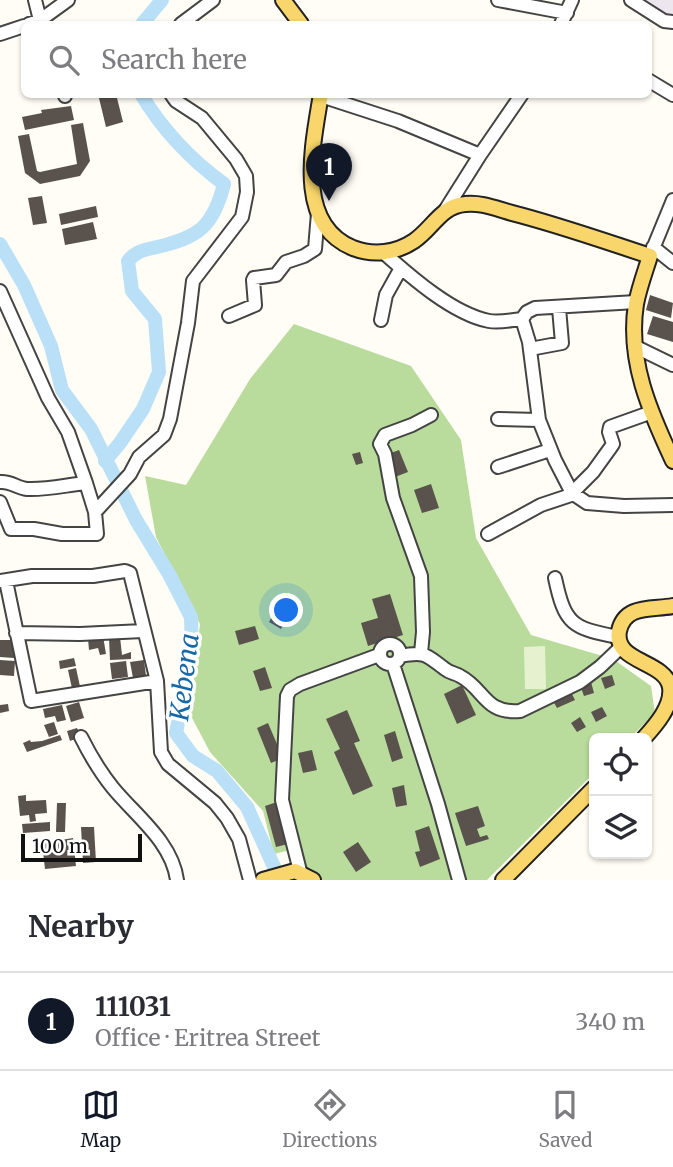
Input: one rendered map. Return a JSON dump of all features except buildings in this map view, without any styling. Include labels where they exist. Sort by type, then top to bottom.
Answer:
[{"type":"main road","points":[[283,0],[299,21]]},
{"type":"main road","points":[[321,98],[312,173],[318,213],[334,237],[345,245],[372,253],[384,253],[415,240],[446,209],[466,203],[480,204],[651,252],[636,302],[634,346],[644,393],[673,461]]},
{"type":"main road","points":[[648,733],[659,722],[670,696],[670,686],[667,678],[626,652],[620,642],[622,621],[633,611],[673,606]]},
{"type":"main road","points":[[503,880],[589,793]]},
{"type":"main road","points":[[262,880],[298,871],[313,880]]},
{"type":"street","points":[[33,21],[34,0]]},
{"type":"street","points":[[37,21],[68,0]]},
{"type":"street","points":[[185,21],[213,0]]},
{"type":"street","points":[[498,0],[567,12]]},
{"type":"street","points":[[631,0],[664,21],[673,22]]},
{"type":"street","points":[[0,34],[21,28]]},
{"type":"street","points":[[652,82],[673,95]]},
{"type":"street","points":[[95,512],[130,474],[139,457],[164,435],[170,419],[193,281],[242,217],[247,192],[246,176],[236,159],[202,118],[174,98]]},
{"type":"street","points":[[330,98],[398,121],[480,155]]},
{"type":"street","points":[[446,209],[517,98]]},
{"type":"street","points":[[673,200],[651,252],[673,263]]},
{"type":"street","points":[[229,316],[255,305],[254,278],[276,275],[286,262],[315,249],[318,213]]},
{"type":"street","points":[[384,253],[460,309],[488,321],[522,318],[535,309],[636,302]]},
{"type":"street","points":[[381,320],[386,295],[401,268]]},
{"type":"street","points":[[0,291],[42,386],[68,432],[95,512],[97,534],[92,536],[34,529],[15,530],[9,525],[0,502]]},
{"type":"street","points":[[530,348],[562,343],[559,307]]},
{"type":"street","points":[[522,318],[530,348],[539,420],[550,450],[573,494],[587,503],[624,506],[673,505]]},
{"type":"street","points":[[634,346],[673,365]]},
{"type":"street","points":[[488,534],[541,505],[573,494],[611,447],[613,441],[610,427],[652,412]]},
{"type":"street","points":[[421,653],[421,576],[385,471],[380,444],[384,435],[431,415]]},
{"type":"street","points":[[498,419],[539,420]]},
{"type":"street","points":[[498,467],[550,450]]},
{"type":"street","points":[[0,482],[31,489],[86,483]]},
{"type":"street","points":[[157,681],[31,701],[3,581],[32,576],[93,576],[128,572],[157,681],[161,752],[167,764],[215,803],[227,818],[239,839],[250,880]]},
{"type":"street","points":[[298,871],[282,800],[287,696],[290,690],[379,655],[384,663],[421,653],[433,658],[447,671],[461,676],[491,704],[510,712],[520,711],[580,682],[600,667],[620,642],[576,626],[561,606],[555,578]]},
{"type":"street","points":[[16,633],[143,631]]},
{"type":"street","points":[[397,660],[459,880]]},
{"type":"street","points":[[659,722],[673,712]]},
{"type":"street","points":[[81,737],[112,787],[170,856],[177,880]]},
{"type":"shaded area","points":[[639,0],[673,0],[673,19]]},
{"type":"green space","points":[[294,324],[411,366],[461,440],[476,538],[531,635],[613,659],[651,686],[655,713],[635,733],[589,733],[589,778],[487,880],[321,880],[286,851],[274,854],[263,811],[210,752],[190,714],[200,624],[156,537],[145,476],[186,485],[250,379]]},
{"type":"green space","points":[[545,646],[546,689],[525,689],[524,647]]},
{"type":"waterway","points":[[144,21],[162,0]]},
{"type":"waterway","points":[[105,461],[143,409],[159,372],[155,319],[132,291],[128,261],[141,251],[184,239],[202,228],[215,211],[224,184],[178,143],[144,98]]},
{"type":"waterway","name":"Kebena","points":[[0,244],[24,285],[51,346],[62,390],[91,429],[136,520],[191,617],[192,652],[176,733],[193,756],[217,771],[247,807],[280,880]]},
{"type":"place","name":"111031","points":[[329,201]]}]
